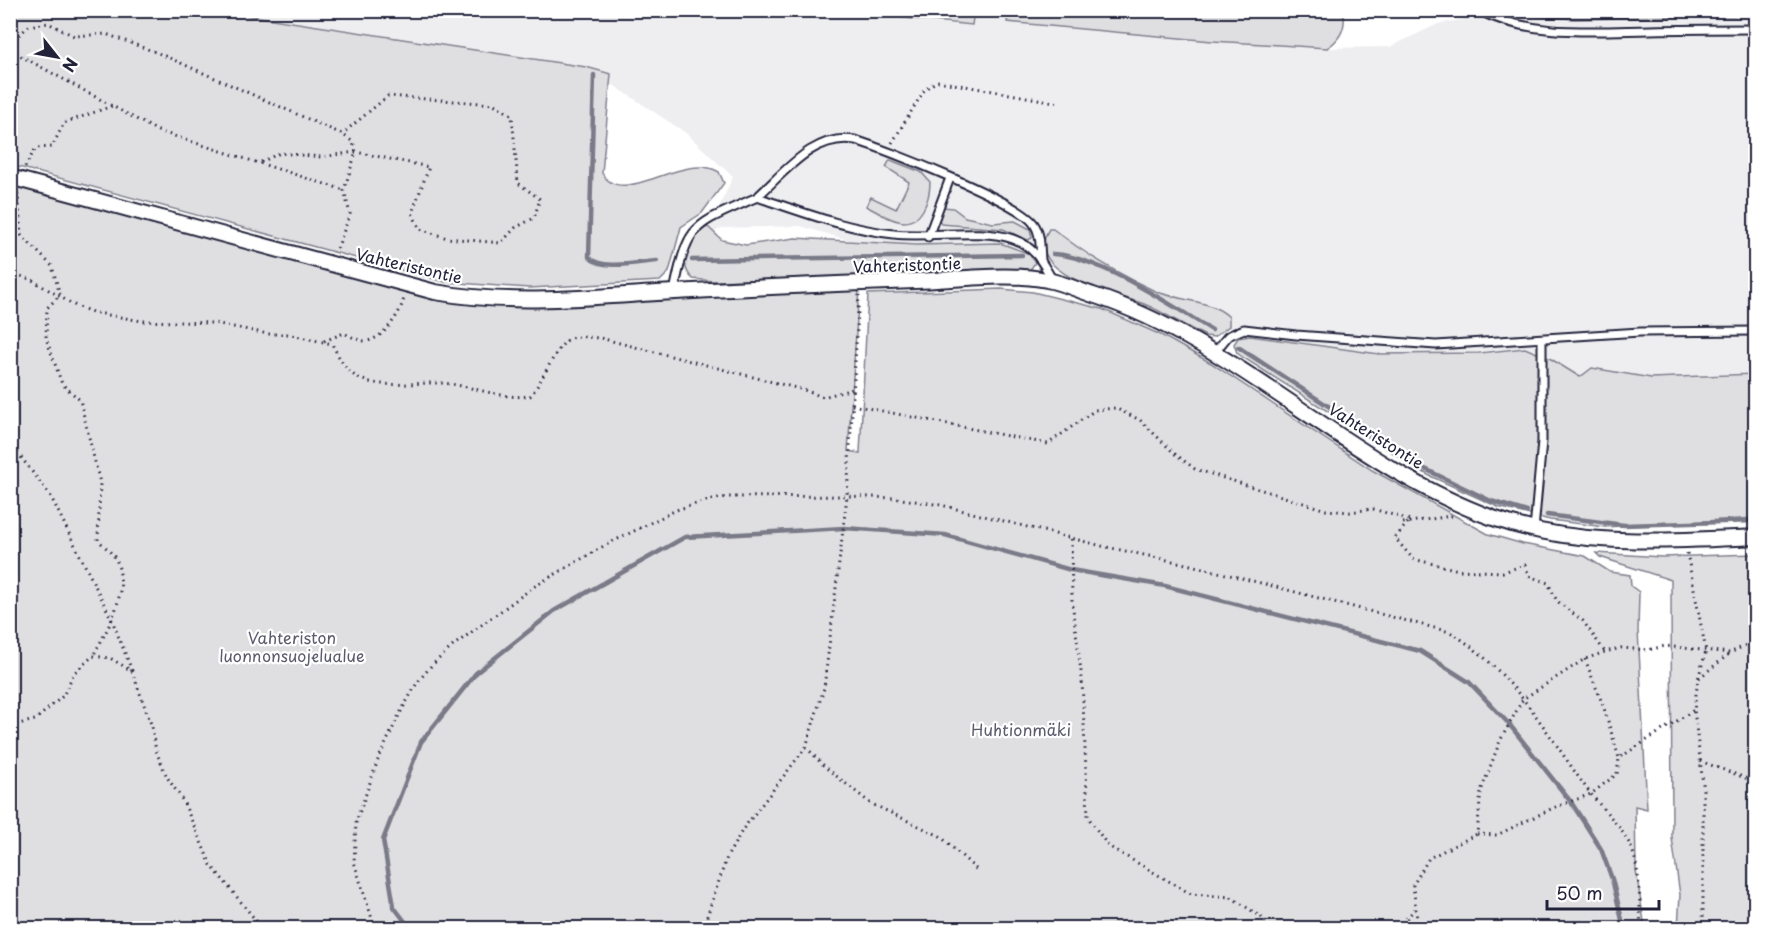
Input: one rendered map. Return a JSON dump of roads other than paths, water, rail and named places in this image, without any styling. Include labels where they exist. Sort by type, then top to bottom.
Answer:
[{"type":"street","name":"Vahteristontie","points":[[15,180],[332,265],[454,295],[489,298],[575,298],[860,283],[1027,278],[1053,281],[1146,314],[1215,352],[1409,477],[1479,512],[1534,530],[1598,540],[1755,537]]},
{"type":"lane","points":[[1478,10],[1508,23],[1538,28],[1611,31],[1755,29]]},
{"type":"lane","points":[[674,292],[684,245],[696,228],[757,197],[813,148],[829,140],[855,140],[996,198],[1032,221],[1039,235],[1041,260]]},
{"type":"lane","points":[[928,237],[950,178]]},
{"type":"lane","points":[[757,197],[843,226],[928,237],[977,235],[1004,237],[1028,246],[1041,260],[1053,281]]},
{"type":"lane","points":[[1215,352],[1228,336],[1244,329],[1436,345],[1640,332],[1755,331]]},
{"type":"lane","points":[[1534,530],[1542,441],[1542,340]]},
{"type":"waterway","points":[[594,75],[589,257],[611,265],[657,261]]},
{"type":"waterway","points":[[1053,254],[1091,263],[1112,272],[1212,330]]},
{"type":"waterway","points":[[692,260],[1022,255]]},
{"type":"waterway","points":[[1238,347],[1423,468],[1491,501],[1527,512]]},
{"type":"waterway","points":[[1547,515],[1624,525],[1756,521]]},
{"type":"waterway","points":[[410,928],[394,907],[383,840],[421,742],[476,673],[554,611],[685,537],[844,528],[945,535],[1071,570],[1165,586],[1420,651],[1469,682],[1509,724],[1571,802],[1601,849],[1612,879],[1624,928]]},
{"type":"park label","name":"Vahteriston luonnonsuojelualue","points":[[292,647]]},
{"type":"park label","name":"Huhtionmäki","points":[[1021,730]]}]
